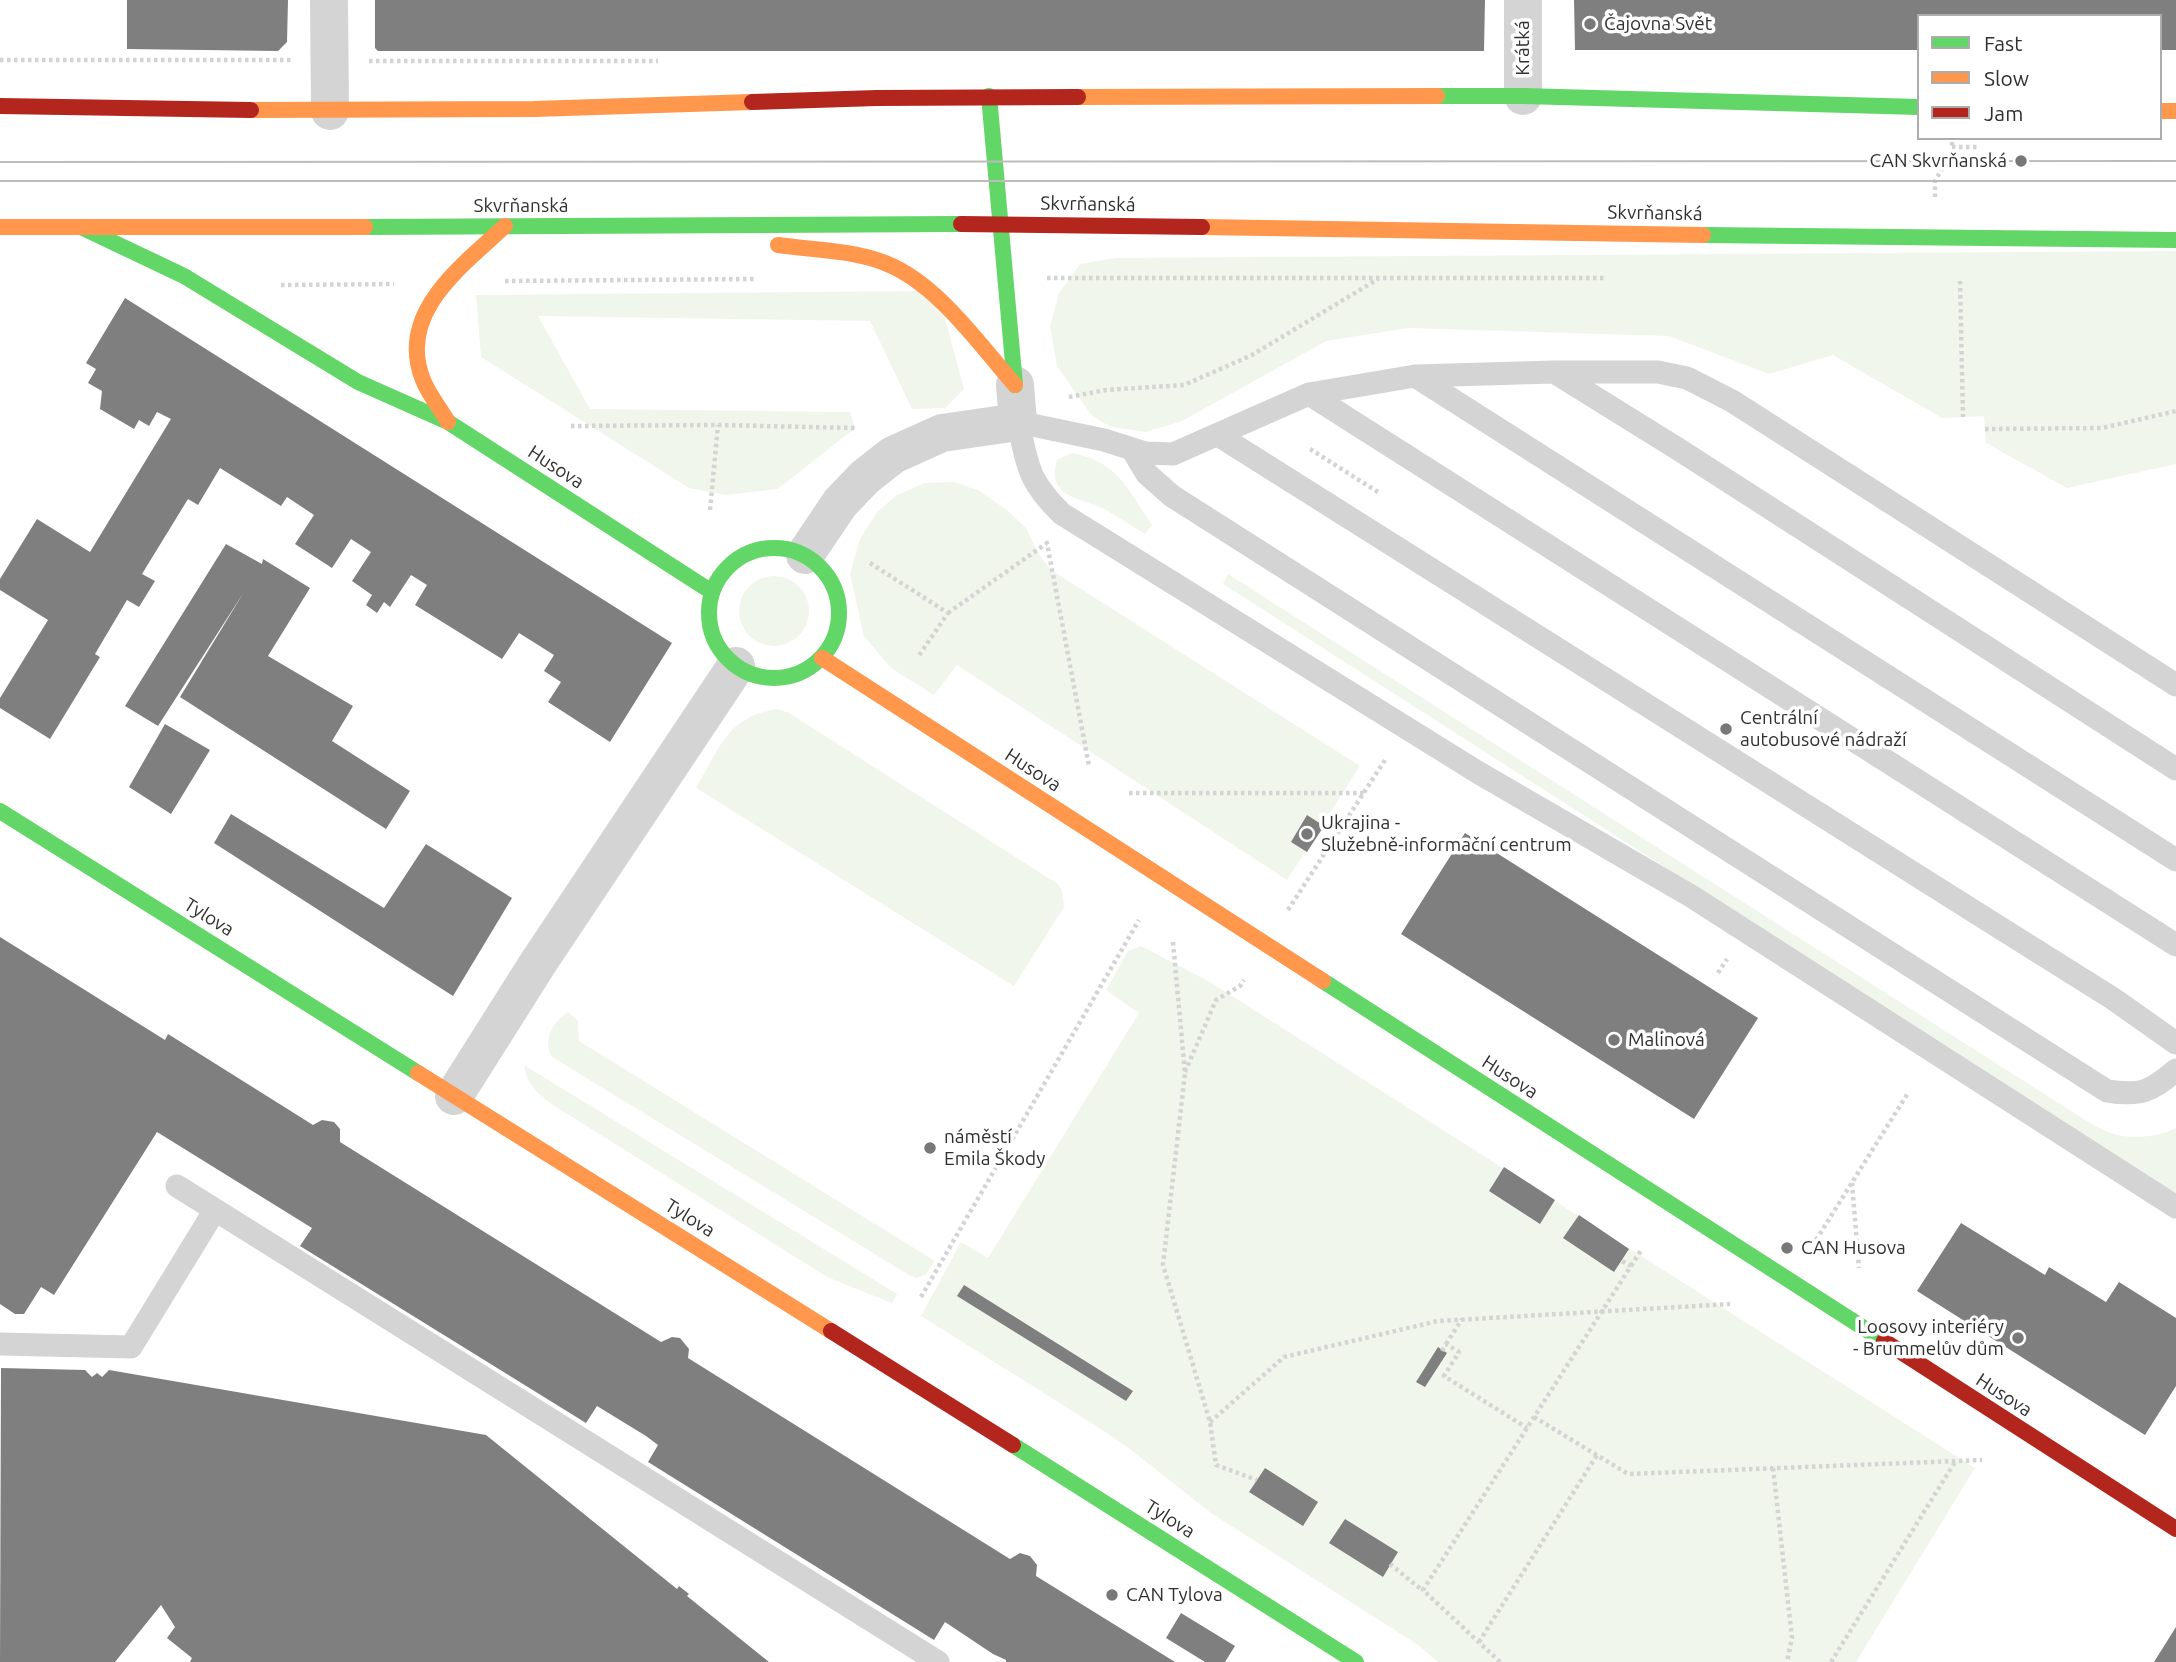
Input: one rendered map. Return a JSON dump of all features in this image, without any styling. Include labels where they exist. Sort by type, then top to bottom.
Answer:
[{"type":"main road","points":[[989,96],[1016,404]]},
{"type":"main road","points":[[0,106],[330,111],[534,109],[877,97],[1523,96],[1917,107]]},
{"type":"main road","name":"Skvrňanská","points":[[0,227],[1000,224],[1935,239],[2176,240]]},
{"type":"main road","points":[[448,422],[423,379],[414,339],[429,302],[445,283],[505,226]]},
{"type":"main road","name":"Husova","points":[[80,227],[184,276],[358,382],[448,422],[712,592]]},
{"type":"main road","points":[[668,227],[867,259],[898,269],[932,294],[1016,404]]},
{"type":"main road","points":[[784,548],[805,555],[821,568],[832,584],[839,603],[839,623],[833,642],[822,658],[807,670],[790,677],[752,675],[736,666],[721,651],[711,632],[708,612],[712,592],[723,572],[740,557],[761,549],[784,548]]},
{"type":"main road","name":"Husova","points":[[822,658],[2176,1529]]},
{"type":"main road","name":"Tylova","points":[[0,811],[1356,1662]]},
{"type":"street","points":[[330,0],[330,111]]},
{"type":"street","name":"Krátká","points":[[1523,0],[1523,96]]},
{"type":"street","points":[[805,555],[840,503],[864,477],[893,455],[1016,404]]},
{"type":"street","points":[[454,1096],[538,963],[736,666]]},
{"type":"lane","points":[[1554,372],[2176,769]]},
{"type":"lane","points":[[1016,404],[1132,449],[1145,453],[1173,454],[1309,394],[1415,376],[1658,372],[1687,378],[1713,389],[2176,685]]},
{"type":"lane","points":[[1415,376],[2176,860]]},
{"type":"lane","points":[[1309,394],[2176,946]]},
{"type":"lane","points":[[1016,404],[1029,472],[1043,495],[1062,514],[1479,773],[1691,896],[2176,1207]]},
{"type":"lane","points":[[1218,435],[1994,923],[2176,1043]]},
{"type":"lane","points":[[1132,449],[1147,474],[1172,496],[2107,1091],[2133,1095],[2157,1086],[2176,1070]]},
{"type":"lane","points":[[177,1186],[938,1662]]},
{"type":"lane","points":[[0,1344],[131,1347],[215,1210]]},
{"type":"path","points":[[1935,239],[1935,181],[1952,152],[1952,140]]},
{"type":"path","points":[[1952,147],[1980,147]]},
{"type":"path","points":[[1005,278],[1615,278]]},
{"type":"path","points":[[1016,404],[1105,390],[1184,385],[1252,355],[1380,278]]},
{"type":"path","points":[[269,285],[763,279]]},
{"type":"path","points":[[1960,279],[1963,416]]},
{"type":"path","points":[[1986,429],[2102,428],[2176,411]]},
{"type":"path","points":[[710,510],[718,425]]},
{"type":"path","points":[[571,426],[855,428]]},
{"type":"path","points":[[918,657],[948,613],[1047,543],[1089,766]]},
{"type":"path","points":[[870,563],[948,613]]},
{"type":"path","points":[[1185,1073],[1216,1000],[1240,986],[1385,760]]},
{"type":"path","points":[[1129,793],[1364,793]]},
{"type":"path","points":[[921,1297],[1139,920]]},
{"type":"path","points":[[1172,942],[1185,1073],[1163,1265],[1210,1422],[1216,1465],[1257,1480]]},
{"type":"path","points":[[1816,1240],[1908,1094]]},
{"type":"path","points":[[1852,1182],[1859,1268]]},
{"type":"path","points":[[1423,1590],[1642,1249]]},
{"type":"path","points":[[1622,1261],[1631,1266]]},
{"type":"path","points":[[1210,1422],[1284,1357],[1438,1321],[1730,1304]]},
{"type":"path","points":[[1442,1350],[1462,1319]]},
{"type":"path","points":[[1447,1344],[1459,1352],[1444,1376],[1527,1428]]},
{"type":"path","points":[[1534,1417],[1628,1474],[1982,1460]]},
{"type":"path","points":[[1479,1642],[1598,1455]]},
{"type":"path","points":[[1831,1662],[1955,1461]]},
{"type":"path","points":[[1773,1468],[1792,1638],[1787,1662]]},
{"type":"path","points":[[1390,1564],[1423,1590],[1500,1662]]},
{"type":"shaded area","points":[[2176,251],[2176,464],[2067,488],[1986,443],[1984,416],[1942,418],[1833,355],[1769,374],[1669,336],[1408,328],[1326,341],[1182,421],[1146,432],[1111,427],[1092,416],[1057,366],[1050,326],[1059,293],[1080,264],[1116,258]]},
{"type":"shaded area","points":[[919,291],[943,311],[964,389],[945,408],[912,409],[870,321],[538,316],[590,409],[850,412],[855,428],[778,489],[725,495],[689,488],[481,357],[476,295]]},
{"type":"shaded area","points":[[1072,453],[1101,463],[1120,479],[1152,525],[1145,534],[1108,511],[1074,498],[1060,489],[1056,482],[1057,460]]},
{"type":"shaded area","points":[[955,482],[980,491],[1008,511],[1026,528],[1038,553],[1051,570],[1360,766],[1287,880],[957,665],[934,695],[891,668],[864,636],[850,574],[860,539],[877,512],[897,495],[925,483]]},
{"type":"shaded area","points":[[1228,574],[2092,1124],[2111,1133],[2136,1137],[2176,1128],[2176,1195],[1223,584]]},
{"type":"shaded area","points":[[774,576],[799,586],[809,611],[799,636],[774,646],[749,636],[739,611],[749,586]]},
{"type":"shaded area","points":[[778,709],[789,713],[1058,884],[1062,891],[1064,907],[1014,986],[696,788],[719,747],[736,727],[761,713]]},
{"type":"shaded area","points":[[1141,946],[1210,982],[1975,1468],[1856,1662],[1438,1662],[1418,1645],[1211,1513],[1130,1449],[1093,1424],[921,1316],[961,1242],[988,1258],[1139,1013],[1106,990],[1128,951]]},
{"type":"shaded area","points":[[568,1012],[578,1021],[579,1041],[935,1261],[926,1274],[917,1278],[909,1275],[552,1057],[548,1045],[551,1032]]},
{"type":"shaded area","points":[[524,1065],[897,1294],[892,1303],[827,1277],[550,1103],[532,1087]]},
{"type":"building","points":[[127,0],[288,0],[287,42],[278,51],[127,49]]},
{"type":"building","points":[[375,0],[1485,0],[1484,51],[378,51],[375,48]]},
{"type":"building","points":[[1574,0],[2176,0],[2176,50],[2162,50],[2162,14],[1917,14],[1917,50],[1575,50]]},
{"type":"building","points":[[125,298],[672,643],[610,742],[548,702],[561,682],[544,671],[554,655],[519,633],[502,659],[415,605],[427,585],[411,575],[390,607],[384,602],[377,613],[366,605],[372,595],[352,581],[371,552],[351,539],[332,568],[295,544],[314,515],[287,497],[281,506],[220,468],[198,505],[188,499],[142,574],[155,581],[139,607],[127,600],[95,654],[100,657],[50,739],[0,708],[0,698],[48,620],[0,590],[0,579],[37,519],[90,552],[171,419],[157,412],[149,426],[139,420],[134,429],[100,409],[102,391],[88,383],[96,369],[86,363]]},
{"type":"building","points":[[226,544],[262,564],[263,559],[310,588],[268,656],[353,706],[332,741],[410,791],[386,829],[180,697],[244,592],[158,726],[125,706]]},
{"type":"building","points":[[165,724],[210,750],[171,814],[129,787]]},
{"type":"building","points":[[231,814],[384,908],[426,844],[512,898],[453,996],[214,843]]},
{"type":"building","name":"Ukrajina - Služebně-informační centrum","points":[[1307,815],[1324,826],[1307,852],[1291,842]]},
{"type":"building","points":[[1465,833],[1758,1018],[1694,1119],[1401,934]]},
{"type":"building","points":[[0,937],[165,1040],[168,1034],[313,1125],[322,1120],[334,1122],[340,1129],[340,1142],[661,1342],[672,1337],[680,1338],[689,1349],[688,1358],[1010,1559],[1020,1553],[1030,1556],[1037,1565],[1036,1576],[1175,1662],[1006,1662],[945,1622],[934,1640],[648,1462],[658,1445],[646,1436],[597,1406],[586,1423],[300,1246],[312,1228],[157,1132],[54,1295],[41,1287],[24,1314],[15,1314],[0,1304]]},
{"type":"building","points":[[1504,1167],[1555,1200],[1540,1224],[1489,1191]]},
{"type":"building","points":[[1579,1215],[1629,1249],[1614,1272],[1563,1238]]},
{"type":"building","points":[[1961,1223],[2045,1275],[2049,1267],[2106,1302],[2119,1282],[2176,1318],[2176,1386],[2145,1435],[1917,1291]]},
{"type":"building","points":[[964,1285],[1133,1391],[1126,1401],[957,1296]]},
{"type":"building","points":[[1438,1347],[1447,1353],[1425,1387],[1416,1382]]},
{"type":"building","points":[[1,1368],[85,1370],[92,1377],[97,1373],[102,1377],[109,1370],[486,1435],[677,1589],[679,1586],[689,1594],[687,1596],[769,1662],[190,1662],[192,1658],[167,1638],[175,1627],[161,1605],[115,1662],[0,1662]]},
{"type":"building","points":[[1265,1468],[1318,1502],[1303,1526],[1249,1492]]},
{"type":"building","points":[[1345,1519],[1398,1552],[1383,1577],[1329,1543]]},
{"type":"building","points":[[1181,1613],[1235,1646],[1225,1662],[1205,1662],[1166,1638]]},
{"type":"building","points":[[2176,1627],[2176,1662],[2154,1662]]},
{"type":"tram line","points":[[0,162],[2176,161]]},
{"type":"tram line","points":[[0,181],[2176,181]]},
{"type":"traffic: fast","points":[[989,96],[1015,385]]},
{"type":"traffic: fast","points":[[1437,96],[1917,107]]},
{"type":"traffic: fast","points":[[365,227],[961,224]]},
{"type":"traffic: fast","points":[[81,227],[184,276],[358,382],[448,422],[712,592]]},
{"type":"traffic: fast","points":[[1703,235],[2176,240]]},
{"type":"traffic: fast","points":[[774,548],[799,553],[820,567],[834,588],[839,613],[834,638],[820,659],[799,673],[774,678],[749,673],[728,659],[714,638],[709,613],[714,588],[728,567],[749,553],[774,548]]},
{"type":"traffic: fast","points":[[0,811],[418,1073]]},
{"type":"traffic: fast","points":[[1323,981],[1884,1341]]},
{"type":"traffic: fast","points":[[1013,1445],[1356,1662]]},
{"type":"traffic: slow","points":[[1078,97],[1437,96]]},
{"type":"traffic: slow","points":[[251,110],[534,109],[752,102]]},
{"type":"traffic: slow","points":[[2162,111],[2176,111]]},
{"type":"traffic: slow","points":[[448,422],[423,380],[417,356],[418,333],[426,312],[438,293],[453,275],[505,226]]},
{"type":"traffic: slow","points":[[0,227],[365,227]]},
{"type":"traffic: slow","points":[[1202,227],[1703,235]]},
{"type":"traffic: slow","points":[[778,245],[859,255],[904,272],[956,316],[1015,385]]},
{"type":"traffic: slow","points":[[822,658],[1323,981]]},
{"type":"traffic: slow","points":[[418,1073],[831,1331]]},
{"type":"traffic: jam","points":[[752,102],[1078,97]]},
{"type":"traffic: jam","points":[[0,106],[251,110]]},
{"type":"traffic: jam","points":[[961,224],[1202,227]]},
{"type":"traffic: jam","points":[[831,1331],[1013,1445]]},
{"type":"traffic: jam","points":[[1884,1341],[2176,1529]]},
{"type":"place","name":"Čajovna Svět","points":[[1590,24]]},
{"type":"place","name":"CAN Skvrňanská","points":[[2021,161]]},
{"type":"place","name":"Centrální autobusové nádraží","points":[[1726,729]]},
{"type":"place","name":"Ukrajina - Služebně-informační centrum","points":[[1307,834]]},
{"type":"place","name":"Malinová","points":[[1614,1040]]},
{"type":"place","name":"náměstí Emila Škody","points":[[930,1148]]},
{"type":"place","name":"CAN Husova","points":[[1787,1248]]},
{"type":"place","name":"Loosovy interiéry - Brummelův dům","points":[[2018,1338]]},
{"type":"place","name":"CAN Tylova","points":[[1112,1595]]}]
